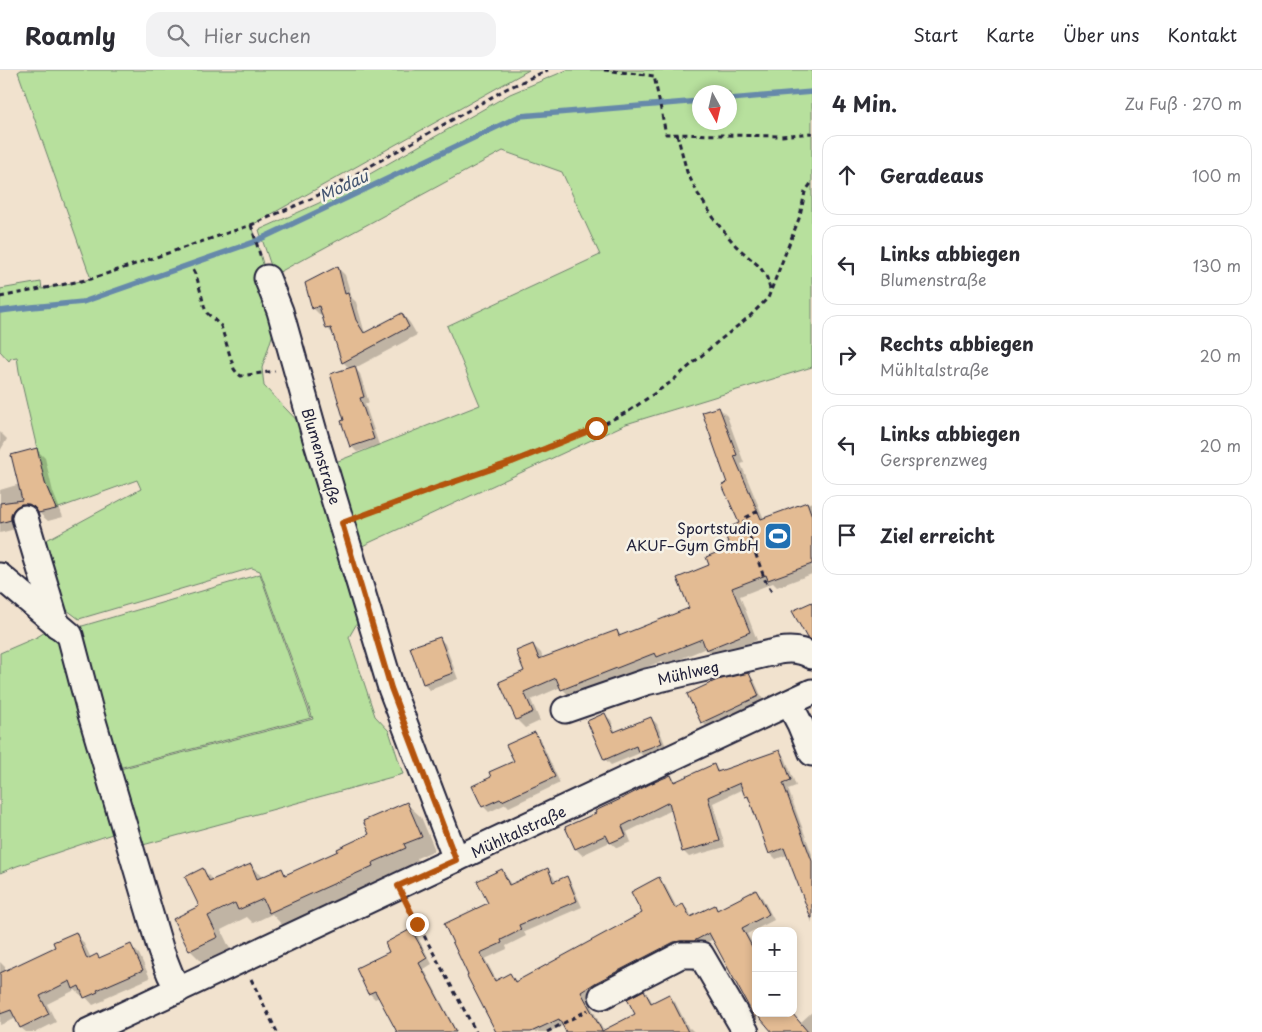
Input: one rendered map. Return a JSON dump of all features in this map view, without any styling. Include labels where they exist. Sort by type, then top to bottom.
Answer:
[{"type":"street","name":"Blumenstraße","points":[[268,278],[280,311],[316,439],[391,688],[456,860]]},
{"type":"street","points":[[25,518],[58,625]]},
{"type":"street","points":[[0,576],[70,634],[90,711],[158,942],[165,963],[178,990]]},
{"type":"street","name":"Mühlweg","points":[[565,710],[646,682],[779,651],[796,650],[812,656]]},
{"type":"street","name":"Mühltalstraße","points":[[87,1032],[398,886],[795,713],[812,692]]},
{"type":"street","points":[[795,713],[812,753]]},
{"type":"street","points":[[602,996],[681,955],[701,955],[746,1032]]},
{"type":"path","points":[[0,297],[91,279],[251,225],[313,198],[506,89],[548,70]]},
{"type":"path","points":[[604,70],[654,76],[666,134],[781,136],[812,133]]},
{"type":"path","points":[[677,134],[687,172],[698,194],[718,224],[736,246],[760,267],[767,278],[770,290]]},
{"type":"path","points":[[342,523],[512,462],[596,428],[629,411],[671,382],[750,316],[768,298],[800,216],[805,192],[812,182]]},
{"type":"path","points":[[251,225],[268,278]]},
{"type":"path","points":[[193,270],[207,314],[221,326],[234,369],[241,376],[266,373]]},
{"type":"path","points":[[758,511],[743,519],[765,580],[772,592]]},
{"type":"path","points":[[398,886],[476,1032]]},
{"type":"path","points":[[242,960],[277,1032]]},
{"type":"path","points":[[547,1032],[600,1004],[602,996]]},
{"type":"green space","points":[[21,70],[529,70],[252,225],[267,278],[280,311],[262,368],[264,386],[308,432],[360,618],[349,637],[375,716],[389,731],[403,774],[132,848],[112,771],[313,719],[260,571],[252,568],[79,619],[63,607],[41,543],[141,489],[137,480],[56,509],[45,483],[17,357],[11,358],[9,361],[0,351],[0,289],[41,282],[42,289],[91,279],[18,72]]},
{"type":"green space","points":[[567,70],[812,70],[812,367],[626,424],[360,547],[333,463],[480,405],[447,326],[600,255],[562,172],[503,151],[274,275],[259,230],[319,203],[510,94]]},
{"type":"green space","points":[[260,574],[311,718],[111,770],[72,629]]},
{"type":"green space","points":[[57,625],[118,832],[0,873],[0,653],[37,637]]},
{"type":"building","points":[[338,266],[345,294],[348,293],[356,320],[364,333],[402,313],[409,327],[342,363],[331,328],[326,329],[319,306],[312,309],[305,283]]},
{"type":"building","points":[[355,366],[364,397],[360,398],[374,439],[350,447],[341,421],[344,420],[330,374]]},
{"type":"building","points":[[719,407],[737,455],[734,456],[761,519],[807,502],[812,516],[812,564],[768,580],[766,575],[732,588],[750,632],[706,650],[702,639],[657,657],[655,653],[561,690],[556,678],[524,692],[533,712],[516,720],[499,682],[524,671],[516,651],[533,644],[539,659],[617,630],[619,636],[689,608],[677,578],[709,565],[706,557],[730,547],[723,530],[739,523],[722,485],[727,483],[702,412]]},
{"type":"building","points":[[37,448],[45,483],[56,509],[38,513],[29,504],[21,504],[14,509],[11,514],[11,520],[0,523],[0,503],[22,500],[11,455]]},
{"type":"building","points":[[812,602],[812,640],[807,638],[792,611]]},
{"type":"building","points":[[440,637],[453,673],[423,684],[410,647]]},
{"type":"building","points":[[749,673],[759,696],[701,723],[687,694],[717,680]]},
{"type":"building","points":[[605,713],[614,732],[651,717],[662,743],[638,752],[636,746],[604,760],[587,721]]},
{"type":"building","points":[[535,732],[555,777],[502,801],[500,799],[482,807],[472,786],[491,777],[489,772],[514,761],[506,745]]},
{"type":"building","points":[[780,750],[791,780],[783,783],[812,861],[812,918],[784,848],[769,854],[748,796],[745,797],[740,783],[708,797],[720,841],[682,852],[669,802],[622,826],[626,836],[610,843],[606,835],[575,849],[565,827],[671,775],[674,782],[714,764],[717,772]]},
{"type":"building","points":[[407,802],[422,837],[404,844],[406,848],[372,863],[373,866],[269,913],[263,899],[238,910],[235,903],[208,916],[218,937],[189,951],[173,919],[199,906],[185,877],[203,868],[209,881],[251,864],[257,879],[282,868],[285,875],[338,851],[337,849],[369,834],[363,821]]},
{"type":"building","points":[[548,868],[553,882],[567,876],[577,901],[519,925],[521,930],[501,940],[502,943],[480,953],[495,981],[510,973],[515,982],[642,913],[631,892],[659,877],[675,908],[683,904],[690,917],[715,905],[717,910],[756,890],[769,914],[742,928],[752,947],[752,1013],[709,933],[694,941],[674,942],[581,992],[602,1031],[635,1014],[627,999],[644,990],[651,1003],[669,994],[688,1032],[566,1032],[559,1019],[531,1032],[496,1032],[467,976],[444,924],[488,903],[477,881],[502,869],[509,885]]},
{"type":"building","points":[[411,929],[427,958],[419,963],[456,1032],[397,1032],[375,991],[368,994],[356,968],[389,952],[385,943]]},
{"type":"building","points":[[76,932],[87,959],[97,954],[99,958],[131,944],[143,970],[97,990],[98,992],[84,998],[79,986],[73,989],[70,981],[40,996],[49,1014],[20,1028],[11,1010],[0,1014],[0,973],[55,947],[53,942]]},
{"type":"building","points":[[759,1017],[795,1017],[808,1032],[772,1032]]},
{"type":"waterway","name":"Modau","points":[[737,98],[812,92]]},
{"type":"waterway","name":"Modau","points":[[0,311],[83,302],[254,242],[520,116],[692,102]]},
{"type":"place","name":"Sportstudio AKUF–Gym GmbH","points":[[778,536]]},
{"type":"route","points":[[417,924],[398,886],[456,860],[391,688],[342,523],[512,462],[596,428]]}]
